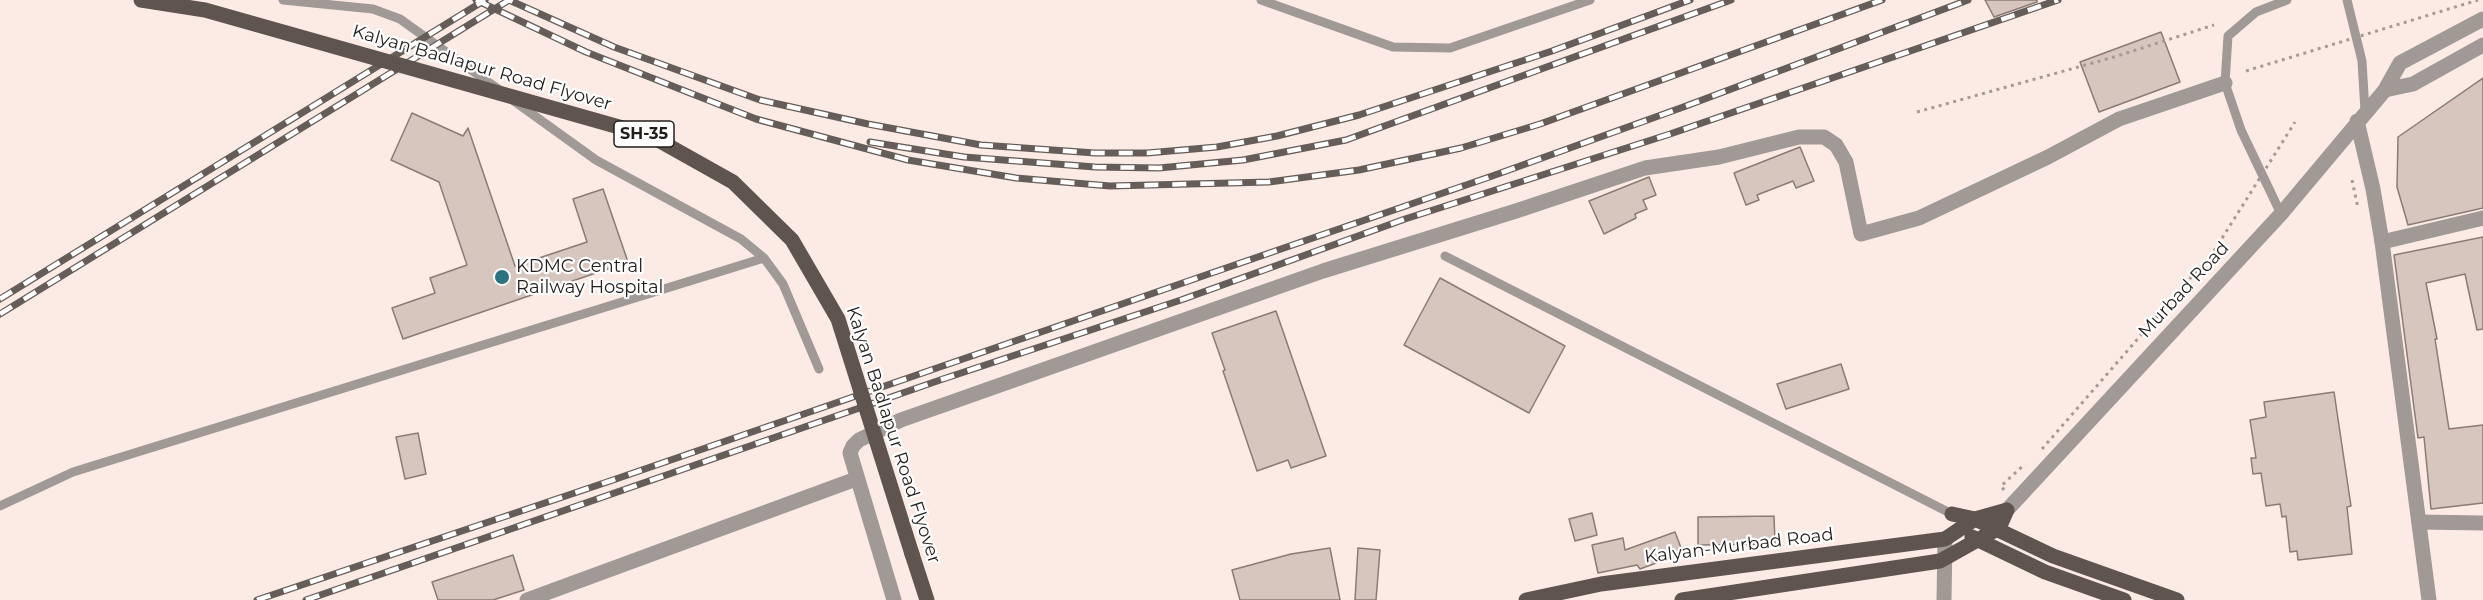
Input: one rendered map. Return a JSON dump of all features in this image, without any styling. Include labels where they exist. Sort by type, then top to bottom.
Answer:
[{"type":"main road","name":"Kalyan Badlapur Road Flyover","points":[[141,0],[205,10],[651,136],[733,182],[792,240],[838,318],[927,600]]},
{"type":"main road","name":"Kalyan-Murbad Road","points":[[1951,535],[1976,519],[2007,510]]},
{"type":"main road","points":[[1686,600],[1940,561],[1999,528],[2007,510]]},
{"type":"main road","name":"Kalyan-Murbad Road","points":[[1952,514],[1976,519],[2053,556],[2158,597],[2177,600]]},
{"type":"main road","points":[[1951,535],[1952,514]]},
{"type":"main road","name":"Kalyan-Murbad Road","points":[[1526,600],[1612,583],[1951,535],[1979,539],[2045,572],[2124,600]]},
{"type":"main road","points":[[2099,591],[2106,575]]},
{"type":"street","name":"Murbad Road","points":[[2007,510],[2281,214],[2385,90],[2400,63],[2483,19]]},
{"type":"street","points":[[2385,90],[2413,84],[2483,45]]},
{"type":"street","points":[[894,600],[850,453],[859,440],[901,420],[1323,271],[1645,168],[1719,157],[1799,137],[1824,137],[1836,145],[1846,162],[1861,234],[1919,218],[2048,157],[2119,119],[2225,83]]},
{"type":"street","points":[[2361,116],[2382,242],[2429,600]]},
{"type":"street","points":[[2382,242],[2483,218]]},
{"type":"street","points":[[527,600],[856,478]]},
{"type":"street","points":[[2419,522],[2483,524]]},
{"type":"street","points":[[1944,600],[1945,559],[1951,535]]},
{"type":"lane","points":[[283,0],[373,9],[400,19],[596,160],[741,238],[764,258],[783,284],[819,369]]},
{"type":"lane","points":[[1261,0],[1393,46],[1450,48],[1590,0]]},
{"type":"lane","points":[[2281,214],[2241,130],[2225,83],[2228,36],[2256,12],[2287,0]]},
{"type":"lane","points":[[2347,0],[2362,61],[2361,116]]},
{"type":"lane","points":[[1445,256],[1952,514]]},
{"type":"lane","points":[[0,506],[73,472],[764,258]]},
{"type":"path","points":[[2246,71],[2478,0]]},
{"type":"path","points":[[1917,112],[2114,57],[2214,25]]},
{"type":"path","points":[[2042,449],[2214,251],[2295,122]]},
{"type":"building","points":[[1985,0],[2037,0],[2037,2],[1994,17]]},
{"type":"building","points":[[2161,32],[2180,82],[2099,112],[2080,62]]},
{"type":"building","points":[[2483,78],[2483,208],[2408,225],[2397,187],[2398,137]]},
{"type":"building","points":[[412,113],[463,136],[468,128],[515,266],[587,242],[573,199],[603,189],[628,262],[403,339],[392,308],[435,293],[430,278],[467,265],[439,182],[391,160]]},
{"type":"building","points":[[1800,147],[1814,181],[1796,188],[1793,181],[1757,195],[1759,200],[1746,205],[1734,173]]},
{"type":"building","points":[[1649,177],[1656,195],[1643,200],[1647,209],[1635,214],[1636,218],[1604,234],[1589,201]]},
{"type":"building","points":[[2483,237],[2483,329],[2477,330],[2465,274],[2426,283],[2437,339],[2435,339],[2449,429],[2483,425],[2483,503],[2431,509],[2424,437],[2418,438],[2394,255]]},
{"type":"building","points":[[1440,278],[1565,346],[1529,413],[1404,345]]},
{"type":"building","points":[[1276,311],[1326,456],[1291,468],[1288,460],[1257,471],[1212,333]]},
{"type":"building","points":[[1841,364],[1849,389],[1786,409],[1777,384]]},
{"type":"building","points":[[2334,392],[2351,506],[2347,507],[2352,554],[2298,560],[2297,551],[2290,552],[2286,516],[2282,517],[2280,504],[2266,506],[2261,473],[2253,474],[2251,458],[2256,458],[2250,420],[2266,417],[2264,402]]},
{"type":"building","points":[[418,433],[426,474],[405,479],[396,437]]},
{"type":"building","points":[[1592,513],[1597,535],[1575,541],[1569,519]]},
{"type":"building","points":[[1774,516],[1775,544],[1698,545],[1698,517]]},
{"type":"building","points":[[1675,532],[1683,553],[1640,569],[1637,565],[1598,573],[1592,545],[1623,538],[1625,550]]},
{"type":"building","points":[[1330,548],[1340,600],[1240,600],[1232,570],[1291,554]]},
{"type":"building","points":[[1358,548],[1380,550],[1376,600],[1355,600]]},
{"type":"building","points":[[513,555],[524,590],[493,600],[438,600],[432,582]]},
{"type":"railway","points":[[476,0],[586,52],[756,119],[908,160],[1016,178],[1110,186],[1269,182],[1359,170],[1461,148],[1540,124],[1882,0]]},
{"type":"railway","points":[[0,299],[485,0]]},
{"type":"railway","points":[[0,314],[509,0],[614,47],[760,100],[868,124],[981,145],[1095,153],[1147,153],[1217,147],[1277,136],[1359,115],[1552,51],[1690,0]]},
{"type":"railway","points":[[870,142],[964,157],[1095,167],[1159,168],[1243,160],[1346,140],[1731,0]]},
{"type":"railway","points":[[257,600],[613,480],[1495,175],[1968,0]]},
{"type":"railway","points":[[306,600],[943,379],[1181,300],[1405,219],[1670,134],[2058,0]]},
{"type":"place","name":"KDMC Central Railway Hospital","points":[[502,277]]}]
